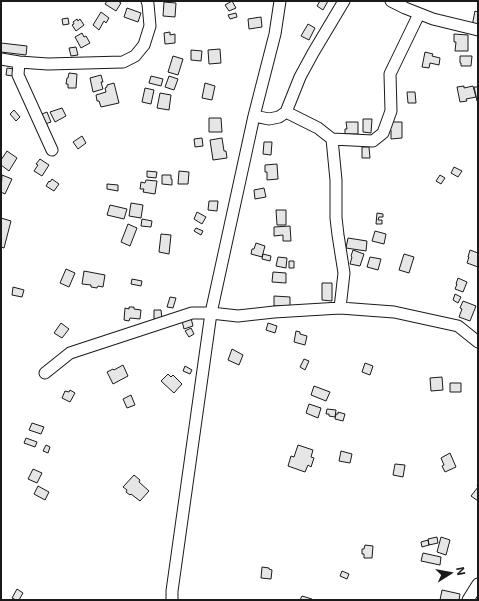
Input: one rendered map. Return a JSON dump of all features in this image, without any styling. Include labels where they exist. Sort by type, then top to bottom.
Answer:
[{"type":"street","points":[[1,59],[48,64],[123,62],[135,56],[144,45],[150,26],[147,1]]},
{"type":"street","points":[[172,600],[172,591],[211,313],[254,116],[275,34],[280,1]]},
{"type":"street","points":[[254,116],[269,119],[279,117],[286,112],[300,77],[344,1]]},
{"type":"street","points":[[391,1],[433,19],[478,30]]},
{"type":"street","points":[[286,112],[318,128],[332,139],[373,141],[383,133],[391,111],[390,74],[419,14]]},
{"type":"street","points":[[20,62],[18,75],[52,150]]},
{"type":"street","points":[[332,139],[336,180],[336,218],[344,273],[340,308]]},
{"type":"street","points":[[45,373],[70,353],[192,313],[211,313],[238,316],[340,308],[394,312],[458,326],[478,342]]},
{"type":"street","points":[[468,600],[478,584]]},
{"type":"building","points":[[107,1],[118,1],[121,3],[116,11],[105,4]]},
{"type":"building","points":[[232,1],[236,8],[229,11],[225,5]]},
{"type":"building","points":[[320,1],[328,1],[323,10],[317,6]]},
{"type":"building","points":[[164,2],[176,3],[175,17],[163,16]]},
{"type":"building","points":[[127,8],[141,13],[138,22],[124,17]]},
{"type":"building","points":[[475,11],[478,12],[478,27],[472,26]]},
{"type":"building","points":[[101,12],[109,18],[106,23],[104,21],[99,30],[93,25]]},
{"type":"building","points":[[236,13],[237,17],[230,19],[228,15]]},
{"type":"building","points":[[261,17],[262,27],[249,29],[248,19]]},
{"type":"building","points":[[68,18],[69,24],[63,25],[62,19]]},
{"type":"building","points":[[77,19],[78,21],[80,19],[84,25],[76,31],[72,25]]},
{"type":"building","points":[[308,24],[315,28],[309,40],[301,36]]},
{"type":"building","points":[[170,32],[170,35],[175,34],[175,43],[165,44],[164,33]]},
{"type":"building","points":[[82,33],[84,37],[86,36],[90,43],[81,48],[75,37]]},
{"type":"building","points":[[454,34],[468,35],[468,51],[455,51],[456,42],[454,42]]},
{"type":"building","points":[[1,43],[27,46],[26,55],[1,52]]},
{"type":"building","points":[[76,47],[78,55],[71,56],[69,48]]},
{"type":"building","points":[[220,49],[221,63],[209,64],[208,50]]},
{"type":"building","points":[[191,50],[202,51],[201,61],[191,60]]},
{"type":"building","points":[[425,52],[440,58],[439,65],[430,63],[429,68],[422,67]]},
{"type":"building","points":[[173,56],[183,59],[178,75],[168,72]]},
{"type":"building","points":[[460,56],[472,56],[471,66],[461,66]]},
{"type":"building","points":[[7,68],[14,69],[13,76],[6,75]]},
{"type":"building","points":[[69,73],[77,74],[76,88],[68,88],[68,84],[66,84]]},
{"type":"building","points":[[101,75],[103,89],[93,92],[90,78]]},
{"type":"building","points":[[151,76],[163,79],[161,86],[149,83]]},
{"type":"building","points":[[169,76],[178,79],[174,90],[165,87]]},
{"type":"building","points":[[114,83],[119,103],[101,107],[99,101],[97,101],[96,95],[106,92],[105,88],[107,85]]},
{"type":"building","points":[[205,83],[215,86],[212,100],[202,98]]},
{"type":"building","points":[[464,86],[464,88],[473,86],[476,97],[460,102],[457,87]]},
{"type":"building","points":[[474,87],[478,87],[478,101],[477,101]]},
{"type":"building","points":[[145,88],[154,90],[151,104],[142,102]]},
{"type":"building","points":[[407,92],[415,92],[416,103],[408,103]]},
{"type":"building","points":[[160,93],[171,95],[169,110],[157,108]]},
{"type":"building","points":[[62,108],[66,116],[55,122],[50,112]]},
{"type":"building","points":[[14,110],[20,117],[16,121],[10,114]]},
{"type":"building","points":[[47,112],[51,122],[42,125],[39,116]]},
{"type":"building","points":[[209,118],[221,118],[222,132],[209,132]]},
{"type":"building","points":[[363,119],[372,119],[371,133],[363,132]]},
{"type":"building","points":[[346,122],[358,122],[358,134],[345,134],[345,129],[347,129]]},
{"type":"building","points":[[389,122],[402,122],[402,138],[391,139]]},
{"type":"building","points":[[82,136],[86,143],[78,149],[73,142]]},
{"type":"building","points":[[202,138],[203,146],[195,147],[194,139]]},
{"type":"building","points":[[222,138],[224,151],[226,151],[227,158],[213,160],[210,140]]},
{"type":"building","points":[[264,142],[272,142],[271,155],[263,154]]},
{"type":"building","points":[[362,147],[369,147],[370,158],[362,158]]},
{"type":"building","points":[[7,151],[17,158],[9,171],[1,165],[1,160]]},
{"type":"building","points":[[40,159],[49,165],[42,176],[34,171],[38,165],[36,164]]},
{"type":"building","points":[[277,164],[278,179],[267,180],[265,165]]},
{"type":"building","points":[[454,167],[462,171],[458,177],[451,173]]},
{"type":"building","points":[[147,171],[157,172],[156,178],[147,177]]},
{"type":"building","points":[[179,171],[189,172],[188,184],[178,184]]},
{"type":"building","points":[[2,175],[12,179],[5,194],[1,192]]},
{"type":"building","points":[[162,175],[171,175],[172,185],[162,184]]},
{"type":"building","points":[[440,175],[445,178],[441,184],[436,181]]},
{"type":"building","points":[[52,179],[59,184],[54,191],[46,186]]},
{"type":"building","points":[[146,180],[157,181],[155,194],[143,192],[144,189],[140,189],[141,182],[145,183]]},
{"type":"building","points":[[107,184],[118,185],[118,191],[107,189]]},
{"type":"building","points":[[264,188],[266,197],[255,199],[254,190]]},
{"type":"building","points":[[209,201],[218,201],[217,211],[208,210]]},
{"type":"building","points":[[131,203],[143,205],[141,218],[129,216]]},
{"type":"building","points":[[110,205],[127,209],[124,219],[107,215]]},
{"type":"building","points":[[276,210],[286,210],[286,225],[277,225]]},
{"type":"building","points":[[197,212],[206,217],[202,224],[194,219]]},
{"type":"building","points":[[377,213],[383,214],[383,217],[379,217],[378,220],[382,220],[382,224],[376,224]]},
{"type":"building","points":[[1,218],[11,221],[4,248],[1,247]]},
{"type":"building","points":[[142,219],[152,221],[151,227],[141,226]]},
{"type":"building","points":[[128,224],[137,228],[130,246],[121,242]]},
{"type":"building","points":[[290,226],[291,241],[283,241],[283,235],[274,236],[274,227]]},
{"type":"building","points":[[196,228],[203,231],[201,235],[194,231]]},
{"type":"building","points":[[375,231],[386,234],[384,244],[372,241]]},
{"type":"building","points":[[161,234],[171,235],[169,254],[159,252]]},
{"type":"building","points":[[348,238],[367,241],[366,251],[346,248]]},
{"type":"building","points":[[256,243],[265,246],[262,257],[251,254]]},
{"type":"building","points":[[353,250],[364,254],[360,266],[350,264]]},
{"type":"building","points":[[470,250],[478,253],[478,267],[467,263]]},
{"type":"building","points":[[263,254],[271,256],[270,261],[262,259]]},
{"type":"building","points":[[404,254],[414,257],[409,273],[399,270]]},
{"type":"building","points":[[278,257],[287,258],[286,268],[276,266]]},
{"type":"building","points":[[370,257],[381,259],[378,270],[367,267]]},
{"type":"building","points":[[289,261],[294,261],[294,268],[289,268]]},
{"type":"building","points":[[66,269],[75,273],[69,287],[60,283]]},
{"type":"building","points":[[84,271],[105,275],[103,287],[98,286],[97,288],[91,287],[91,285],[82,284]]},
{"type":"building","points":[[273,272],[286,273],[286,283],[272,282]]},
{"type":"building","points":[[458,278],[467,282],[463,292],[455,289]]},
{"type":"building","points":[[132,279],[142,281],[141,286],[131,284]]},
{"type":"building","points":[[322,283],[332,283],[332,301],[322,300]]},
{"type":"building","points":[[13,287],[24,290],[22,297],[12,295]]},
{"type":"building","points":[[455,294],[461,297],[458,303],[453,300]]},
{"type":"building","points":[[274,296],[290,297],[290,306],[274,306]]},
{"type":"building","points":[[170,297],[176,298],[173,308],[167,307]]},
{"type":"building","points":[[463,301],[476,306],[470,321],[459,317],[462,309],[460,308]]},
{"type":"building","points":[[129,307],[134,307],[134,309],[141,310],[140,319],[130,318],[129,321],[124,320],[125,308],[129,309]]},
{"type":"building","points":[[154,310],[161,310],[162,319],[154,319]]},
{"type":"building","points":[[191,318],[193,326],[184,329],[182,321]]},
{"type":"building","points":[[61,323],[69,329],[62,338],[54,333]]},
{"type":"building","points":[[268,323],[277,326],[275,333],[266,330]]},
{"type":"building","points":[[191,328],[194,334],[189,337],[185,331]]},
{"type":"building","points":[[296,331],[307,336],[305,345],[294,342]]},
{"type":"building","points":[[232,349],[243,355],[239,365],[228,360]]},
{"type":"building","points":[[304,359],[309,361],[305,370],[300,367]]},
{"type":"building","points":[[365,363],[373,366],[370,375],[362,372]]},
{"type":"building","points":[[123,365],[128,376],[113,384],[107,372]]},
{"type":"building","points":[[185,366],[192,370],[190,374],[183,371]]},
{"type":"building","points":[[168,374],[171,377],[173,375],[182,384],[174,393],[161,381]]},
{"type":"building","points":[[442,377],[443,390],[431,391],[430,378]]},
{"type":"building","points":[[450,383],[461,383],[461,392],[450,392]]},
{"type":"building","points":[[314,386],[330,392],[326,401],[311,395]]},
{"type":"building","points":[[70,390],[75,393],[70,402],[62,398],[65,391],[69,392]]},
{"type":"building","points":[[131,395],[135,405],[127,408],[123,399]]},
{"type":"building","points":[[309,404],[321,408],[318,418],[306,413]]},
{"type":"building","points":[[327,409],[336,410],[335,417],[326,414]]},
{"type":"building","points":[[338,412],[345,414],[343,421],[335,419]]},
{"type":"building","points":[[32,423],[44,427],[41,434],[29,430]]},
{"type":"building","points":[[26,438],[37,442],[35,447],[24,443]]},
{"type":"building","points":[[46,445],[50,447],[48,453],[43,451]]},
{"type":"building","points":[[298,445],[313,450],[311,457],[314,458],[311,467],[308,465],[305,472],[288,466],[291,456],[294,457]]},
{"type":"building","points":[[341,451],[352,454],[350,463],[339,461]]},
{"type":"building","points":[[450,453],[456,467],[445,472],[442,466],[444,465],[441,458]]},
{"type":"building","points":[[395,464],[405,465],[403,477],[393,475]]},
{"type":"building","points":[[33,469],[42,473],[37,483],[28,479]]},
{"type":"building","points":[[134,475],[149,491],[140,501],[126,492],[127,490],[123,487]]},
{"type":"building","points":[[38,486],[49,492],[45,500],[34,494]]},
{"type":"building","points":[[478,487],[478,501],[471,496]]},
{"type":"building","points":[[437,537],[438,543],[429,545],[428,539]]},
{"type":"building","points":[[441,537],[450,540],[446,555],[437,552]]},
{"type":"building","points":[[428,540],[429,545],[422,547],[421,542]]},
{"type":"building","points":[[365,545],[373,546],[372,558],[364,558],[362,549],[364,549]]},
{"type":"building","points":[[423,553],[441,557],[440,565],[421,561]]},
{"type":"building","points":[[262,567],[272,570],[271,579],[261,578]]},
{"type":"building","points":[[342,571],[349,574],[347,579],[340,576]]},
{"type":"building","points":[[17,589],[23,593],[19,600],[12,598]]},
{"type":"building","points":[[442,590],[460,594],[459,600],[440,600]]},
{"type":"building","points":[[302,596],[312,599],[312,600],[300,600]]}]
